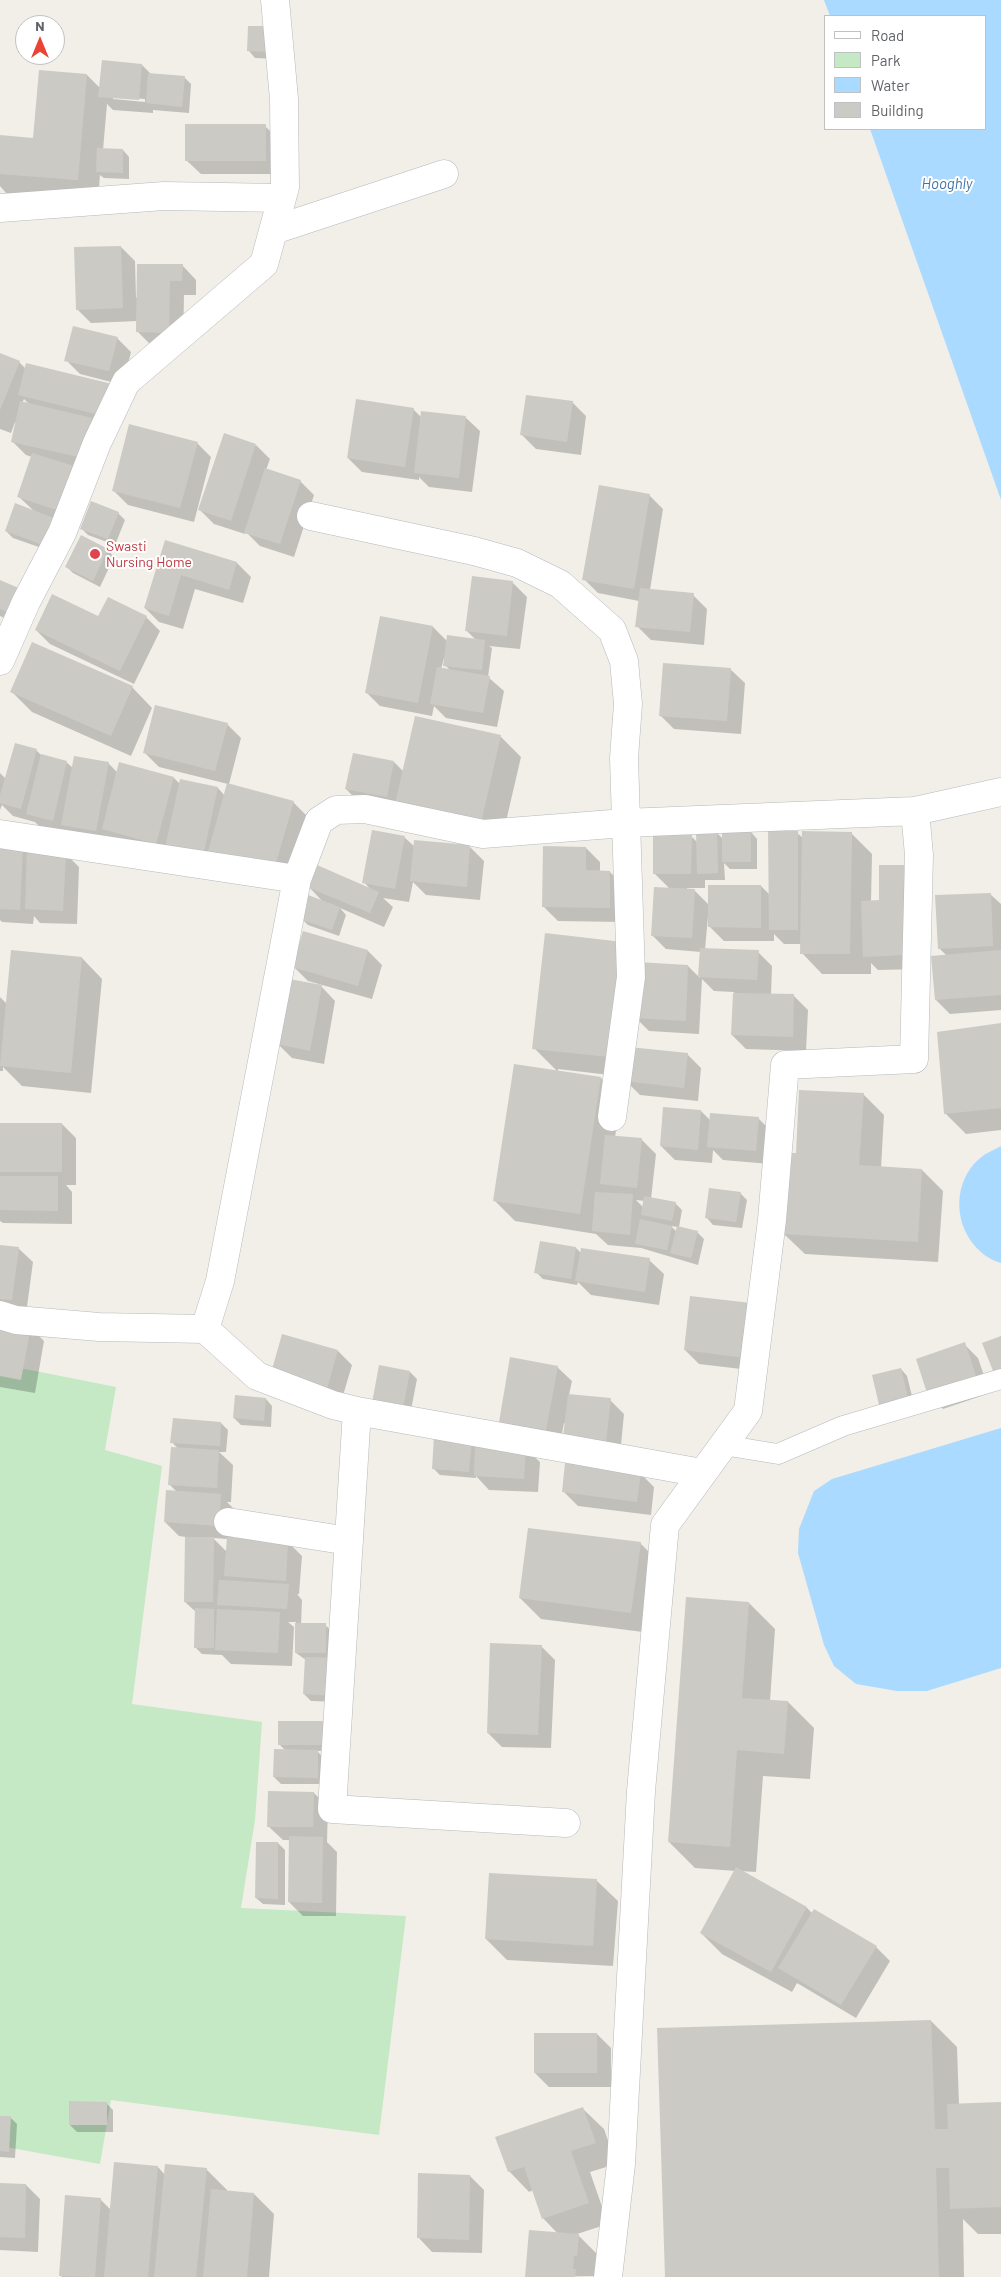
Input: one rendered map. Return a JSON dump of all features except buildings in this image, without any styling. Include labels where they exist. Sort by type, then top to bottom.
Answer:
[{"type":"street","points":[[0,660],[26,602],[62,533],[97,443],[126,382],[264,264],[285,187],[284,99],[275,0]]},
{"type":"street","points":[[274,230],[444,174]]},
{"type":"street","points":[[0,208],[164,196],[282,198]]},
{"type":"street","points":[[311,516],[517,563],[560,584],[612,630],[624,661],[628,704],[624,758],[631,977],[612,1117]]},
{"type":"street","points":[[205,1329],[220,1281],[297,880],[319,820],[336,810],[365,809],[483,834],[625,823],[915,812],[1001,792]]},
{"type":"street","points":[[608,2277],[621,2164],[641,1791],[665,1525],[748,1411],[772,1220],[785,1065],[914,1059],[919,854],[915,812]]},
{"type":"street","points":[[0,834],[297,880]]},
{"type":"street","points":[[0,1315],[16,1320],[100,1327],[205,1329],[257,1376],[333,1405],[357,1411],[702,1473]]},
{"type":"street","points":[[357,1411],[332,1809],[566,1823]]},
{"type":"street","points":[[228,1522],[349,1541]]},
{"type":"lane","points":[[723,1445],[778,1454],[842,1426],[1001,1379]]},
{"type":"green space","points":[[0,1364],[116,1387],[105,1450],[162,1466],[132,1704],[262,1722],[255,1820],[241,1908],[406,1916],[379,2135],[111,2100],[100,2164],[0,2146]]},
{"type":"water","name":"Hooghly","points":[[824,0],[1001,0],[1001,500],[870,130],[986,130],[986,15],[830,15]]},
{"type":"water","points":[[1001,1146],[1001,1263],[984,1255],[971,1241],[961,1219],[959,1207],[960,1195],[967,1173],[984,1155]]},
{"type":"water","points":[[1001,1428],[1001,1668],[927,1691],[897,1691],[856,1684],[834,1666],[824,1645],[798,1553],[799,1529],[814,1491],[832,1479]]},
{"type":"place","name":"Swasti Nursing Home","points":[[95,554]]}]
